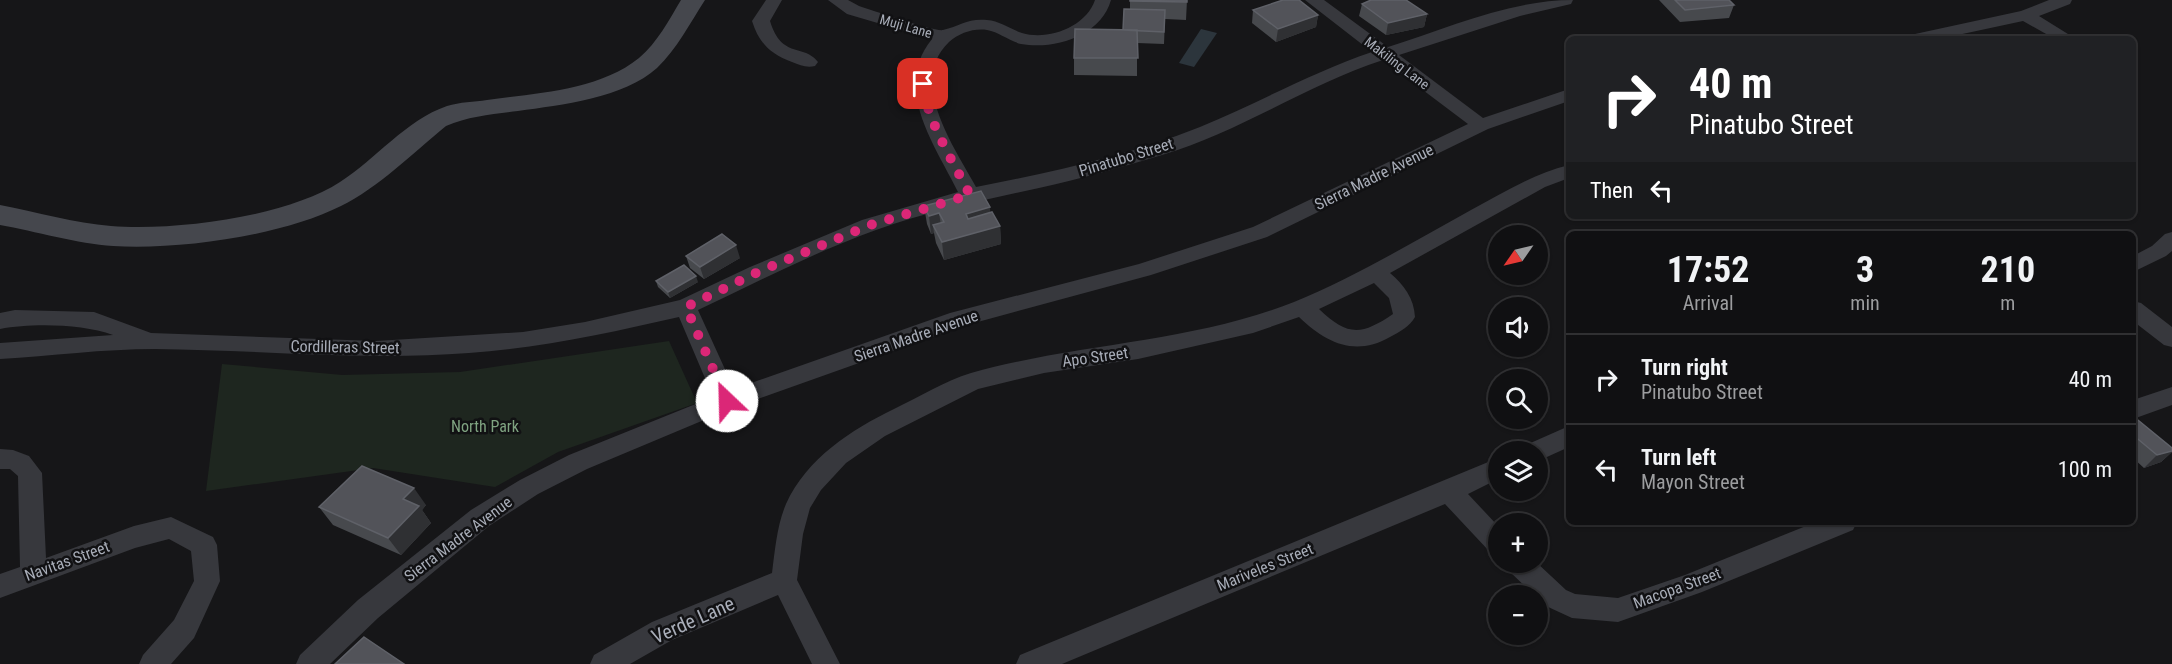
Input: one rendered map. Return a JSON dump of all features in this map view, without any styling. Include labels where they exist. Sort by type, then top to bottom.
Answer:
[{"type":"street","points":[[0,215],[110,236],[161,237],[273,221],[330,201],[351,188],[437,120],[456,112],[572,94],[620,80],[647,64],[663,47],[693,0]]},
{"type":"street","points":[[774,0],[761,21],[768,42],[777,49],[809,62]]},
{"type":"street","name":"Muji Lane","points":[[836,0],[843,6],[871,17],[943,37]]},
{"type":"street","points":[[970,195],[924,96],[922,72],[928,56],[943,37],[965,28],[987,25],[1022,39],[1053,37],[1084,27],[1095,18],[1102,6],[1102,0]]},
{"type":"street","name":"Makiling Lane","points":[[1312,0],[1480,125]]},
{"type":"street","name":"Pinatubo Street","points":[[686,307],[758,272],[870,225],[970,195],[1041,181],[1157,150],[1209,130],[1315,80],[1385,54],[1515,12],[1564,0]]},
{"type":"street","points":[[1929,36],[2026,15],[2064,0]]},
{"type":"street","points":[[2026,15],[2062,36]]},
{"type":"street","name":"Sierra Madre Avenue","points":[[310,664],[368,609],[480,518],[529,487],[578,462],[727,401],[958,320],[1143,270],[1260,232],[1480,125],[1566,96]]},
{"type":"street","name":"Apo Street","points":[[784,580],[790,534],[798,506],[812,483],[837,456],[876,429],[972,382],[1044,364],[1138,351],[1253,325],[1303,308],[1375,272],[1538,182],[1566,172]]},
{"type":"street","points":[[2136,263],[2159,251],[2172,239]]},
{"type":"street","points":[[1303,308],[1325,330],[1342,338],[1359,340],[1376,336],[1404,317],[1404,303],[1392,287],[1375,272]]},
{"type":"street","points":[[686,307],[727,401]]},
{"type":"street","name":"Cordilleras Street","points":[[0,351],[153,341],[376,349],[467,345],[523,340],[585,330],[686,307]]},
{"type":"street","points":[[2136,311],[2172,339]]},
{"type":"street","points":[[0,321],[15,318],[94,320],[153,341]]},
{"type":"street","points":[[2136,409],[2172,396]]},
{"type":"street","points":[[1548,446],[1566,437]]},
{"type":"street","points":[[0,459],[12,458],[23,464],[30,473],[33,573]]},
{"type":"street","name":"Mariveles Street","points":[[1030,664],[1449,491],[1488,473]]},
{"type":"street","points":[[1449,491],[1488,532]]},
{"type":"street","name":"Macopa Street","points":[[1529,573],[1556,598],[1572,606],[1618,610],[1692,584],[1837,525]]},
{"type":"street","name":"Navitas Street","points":[[0,586],[134,537],[171,528],[204,545],[207,581],[184,629],[153,664]]},
{"type":"street","points":[[784,580],[826,664]]},
{"type":"street","name":"Verde Lane","points":[[604,664],[662,632],[784,580]]},
{"type":"green space","name":"North Park","points":[[669,341],[697,403],[558,452],[495,487],[373,468],[206,491],[222,364],[342,375],[460,372]]},
{"type":"shaded area","points":[[1201,29],[1217,33],[1194,67],[1179,63]]},
{"type":"building","points":[[1187,0],[1187,2],[1130,1]]},
{"type":"building","points":[[1283,0],[1299,0],[1318,15],[1278,29],[1253,10]]},
{"type":"building","points":[[1371,0],[1406,0],[1427,14],[1388,23],[1362,4]]},
{"type":"building","points":[[1675,0],[1729,0],[1734,5],[1685,10]]},
{"type":"building","points":[[1124,9],[1165,10],[1164,32],[1123,30]]},
{"type":"building","points":[[1075,29],[1137,30],[1138,58],[1074,58]]},
{"type":"building","points":[[981,191],[990,207],[966,214],[968,219],[992,212],[1000,226],[942,242],[933,225],[944,222],[939,213],[929,216],[924,206]]},
{"type":"building","points":[[722,234],[736,245],[700,267],[686,256]]},
{"type":"building","points":[[684,265],[696,276],[668,292],[656,281]]},
{"type":"building","points":[[2136,418],[2172,448],[2172,451],[2157,455],[2136,438]]},
{"type":"building","points":[[362,466],[414,488],[403,499],[419,506],[388,538],[319,507]]},
{"type":"building","points":[[364,637],[404,664],[335,664]]},
{"type":"route","points":[[727,401],[686,307],[758,272],[870,225],[970,195],[933,120],[924,96],[923,84]]}]
